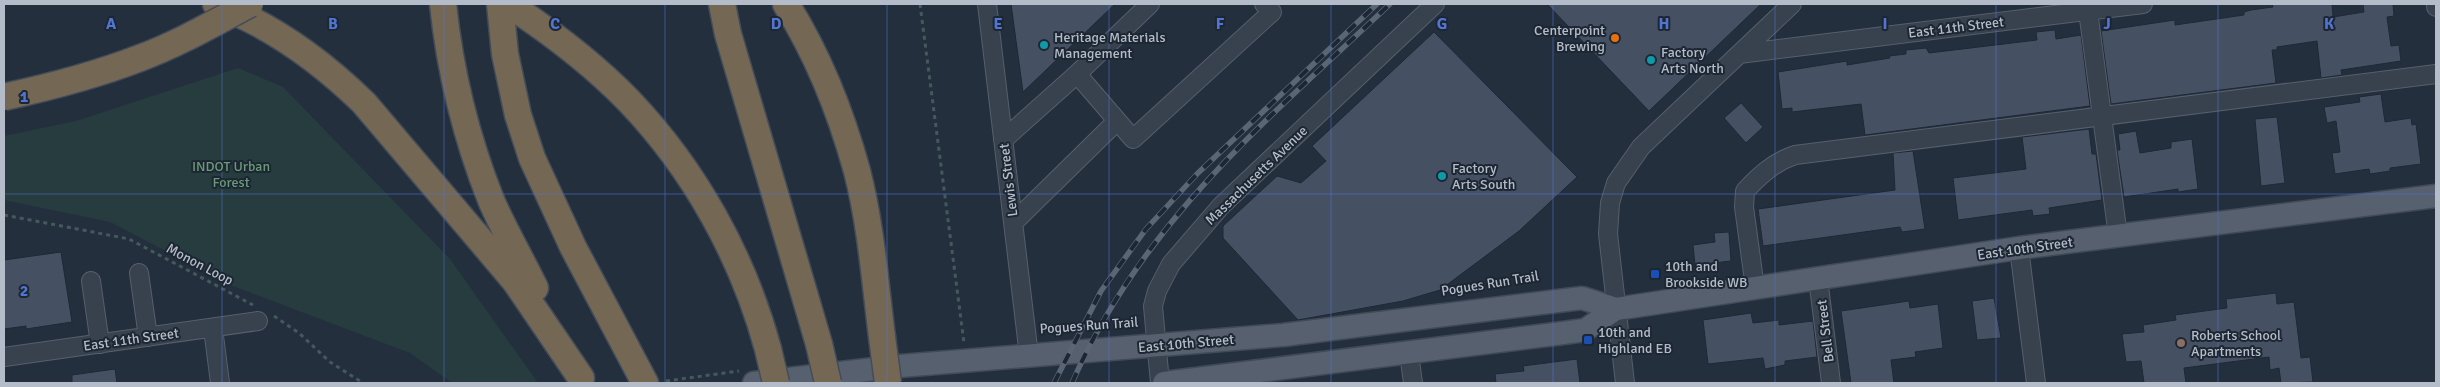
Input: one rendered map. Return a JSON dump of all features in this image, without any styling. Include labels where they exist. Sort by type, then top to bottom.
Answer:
[{"type":"highway","points":[[216,4],[263,25],[299,47],[342,82],[364,103],[515,281],[582,381]]},
{"type":"highway","points":[[4,108],[44,97],[90,76],[141,58],[191,36],[250,4]]},
{"type":"highway","points":[[443,4],[456,84],[472,149],[492,202],[582,381]]},
{"type":"highway","points":[[500,4],[505,54],[518,116],[532,158],[573,248],[645,383]]},
{"type":"highway","points":[[508,4],[540,25],[585,61],[629,101],[681,166],[728,242],[747,281],[768,349],[776,383]]},
{"type":"highway","points":[[722,4],[728,34],[819,344],[828,383]]},
{"type":"highway","points":[[786,4],[800,27],[823,74],[842,122],[857,173],[870,238],[888,383]]},
{"type":"highway","points":[[4,97],[90,76]]},
{"type":"main road","name":"East 10th Street","points":[[1164,383],[1409,354],[1585,330],[1616,309],[2019,248],[2436,196]]},
{"type":"main road","name":"East 10th Street","points":[[754,383],[900,366],[1283,334],[1582,298],[1616,309]]},
{"type":"street","name":"Lewis Street","points":[[987,4],[1029,356]]},
{"type":"street","points":[[1003,140],[1150,4]]},
{"type":"street","points":[[1076,74],[1133,140],[1272,12],[1264,4]]},
{"type":"street","name":"Massachusetts Avenue","points":[[1160,383],[1153,306],[1157,290],[1177,257],[1221,206],[1435,4]]},
{"type":"street","points":[[1625,383],[1608,234],[1610,203],[1616,183],[1632,156],[1792,4]]},
{"type":"street","name":"East 11th Street","points":[[1738,54],[2144,4]]},
{"type":"street","points":[[2088,11],[2118,236]]},
{"type":"street","points":[[1755,288],[1744,207],[1745,191],[1781,160],[1811,152],[2436,74]]},
{"type":"street","points":[[1013,224],[1117,121]]},
{"type":"street","points":[[2019,248],[2036,383]]},
{"type":"street","points":[[139,273],[148,337]]},
{"type":"street","name":"Bell Street","points":[[1818,278],[1831,383]]},
{"type":"street","points":[[91,281],[100,344]]},
{"type":"street","name":"East 11th Street","points":[[4,357],[213,328],[263,315]]},
{"type":"street","points":[[213,328],[220,383]]},
{"type":"street","points":[[1409,354],[1413,383]]},
{"type":"path","points":[[920,4],[965,346]]},
{"type":"path","name":"Monon Loop","points":[[4,215],[129,239],[263,315],[292,328],[330,362],[363,383]]},
{"type":"green space","name":"INDOT Urban Forest","points":[[238,68],[283,87],[450,259],[538,383],[452,383],[410,353],[233,286],[110,222],[4,200],[4,136],[76,121]]},
{"type":"building","name":"Heritage Materials Management","points":[[1011,4],[1115,4],[1023,92]]},
{"type":"building","name":"Factory Arts North","points":[[1547,4],[1761,4],[1649,111]]},
{"type":"building","points":[[2272,4],[2332,4],[2333,17],[2364,12],[2363,4],[2393,4],[2394,16],[2387,17],[2391,46],[2399,45],[2401,61],[2341,70],[2342,75],[2321,78],[2317,41],[2277,47],[2277,50],[2272,50],[2276,83],[2111,104],[2101,31],[2175,20],[2175,25],[2244,15],[2244,12],[2251,10],[2273,7]]},
{"type":"building","points":[[2055,30],[2056,39],[2081,35],[2090,106],[1865,135],[1861,104],[1792,112],[1792,108],[1782,109],[1778,72],[1847,61],[1847,65],[1890,58],[1889,56],[1906,54],[1906,50],[1926,48],[1929,53],[2037,40],[2036,32]]},
{"type":"building","name":"Factory Arts South","points":[[1434,32],[1577,177],[1519,231],[1440,290],[1403,301],[1298,320],[1223,238],[1223,226],[1277,176],[1301,183],[1326,161],[1312,146]]},
{"type":"building","points":[[2381,94],[2385,122],[2411,118],[2412,125],[2416,124],[2421,164],[2390,168],[2390,171],[2370,174],[2369,169],[2335,174],[2332,153],[2340,152],[2336,121],[2327,123],[2324,107],[2360,102],[2359,97]]},
{"type":"building","points":[[1741,103],[1763,127],[1746,143],[1724,118]]},
{"type":"building","points":[[2277,117],[2285,183],[2261,186],[2255,119]]},
{"type":"building","points":[[2089,129],[2092,154],[2096,154],[2102,200],[2049,208],[2050,214],[2033,216],[2032,210],[1958,220],[1953,178],[2026,169],[2022,137]]},
{"type":"building","points":[[2136,131],[2140,153],[2171,148],[2171,142],[2192,139],[2198,189],[2178,192],[2178,189],[2124,197],[2117,150],[2120,150],[2118,134]]},
{"type":"building","points":[[1913,151],[1925,229],[1902,232],[1900,227],[1763,246],[1758,209],[1895,190],[1893,153]]},
{"type":"building","points":[[1729,232],[1731,261],[1695,265],[1693,245],[1715,242],[1714,233]]},
{"type":"building","points":[[61,252],[72,322],[26,329],[26,326],[4,329],[4,260]]},
{"type":"building","points":[[2276,293],[2277,304],[2294,302],[2301,358],[2310,357],[2313,382],[2281,383],[2279,368],[2270,370],[2269,357],[2184,368],[2186,383],[2144,383],[2141,361],[2126,362],[2122,334],[2144,332],[2143,325],[2176,320],[2175,315],[2227,308],[2226,299]]},
{"type":"building","points":[[1994,298],[2001,338],[1977,340],[1972,301]]},
{"type":"building","points":[[1909,301],[1910,308],[1938,304],[1943,348],[1915,352],[1916,357],[1891,360],[1894,383],[1851,383],[1841,311]]},
{"type":"building","points":[[1751,313],[1753,323],[1779,320],[1779,325],[1813,321],[1817,357],[1785,361],[1785,365],[1765,369],[1763,358],[1708,364],[1703,320]]},
{"type":"building","points":[[1577,359],[1580,383],[1496,383],[1495,374],[1524,371],[1523,366]]},
{"type":"building","points":[[115,369],[117,383],[72,383],[72,375]]},
{"type":"railway","points":[[1054,383],[1101,291],[1146,229],[1198,173],[1377,4]]},
{"type":"railway","points":[[1072,383],[1101,325],[1134,272],[1171,223],[1253,133],[1390,4]]},
{"type":"place","name":"Centerpoint Brewing","points":[[1615,38]]},
{"type":"place","name":"Heritage Materials Management","points":[[1044,45]]},
{"type":"place","name":"Factory Arts North","points":[[1651,60]]},
{"type":"place","name":"Factory Arts South","points":[[1442,176]]},
{"type":"place","name":"10th and Brookside WB","points":[[1655,274]]},
{"type":"place","name":"10th and Highland EB","points":[[1588,340]]},
{"type":"place","name":"Roberts School Apartments","points":[[2181,343]]}]
